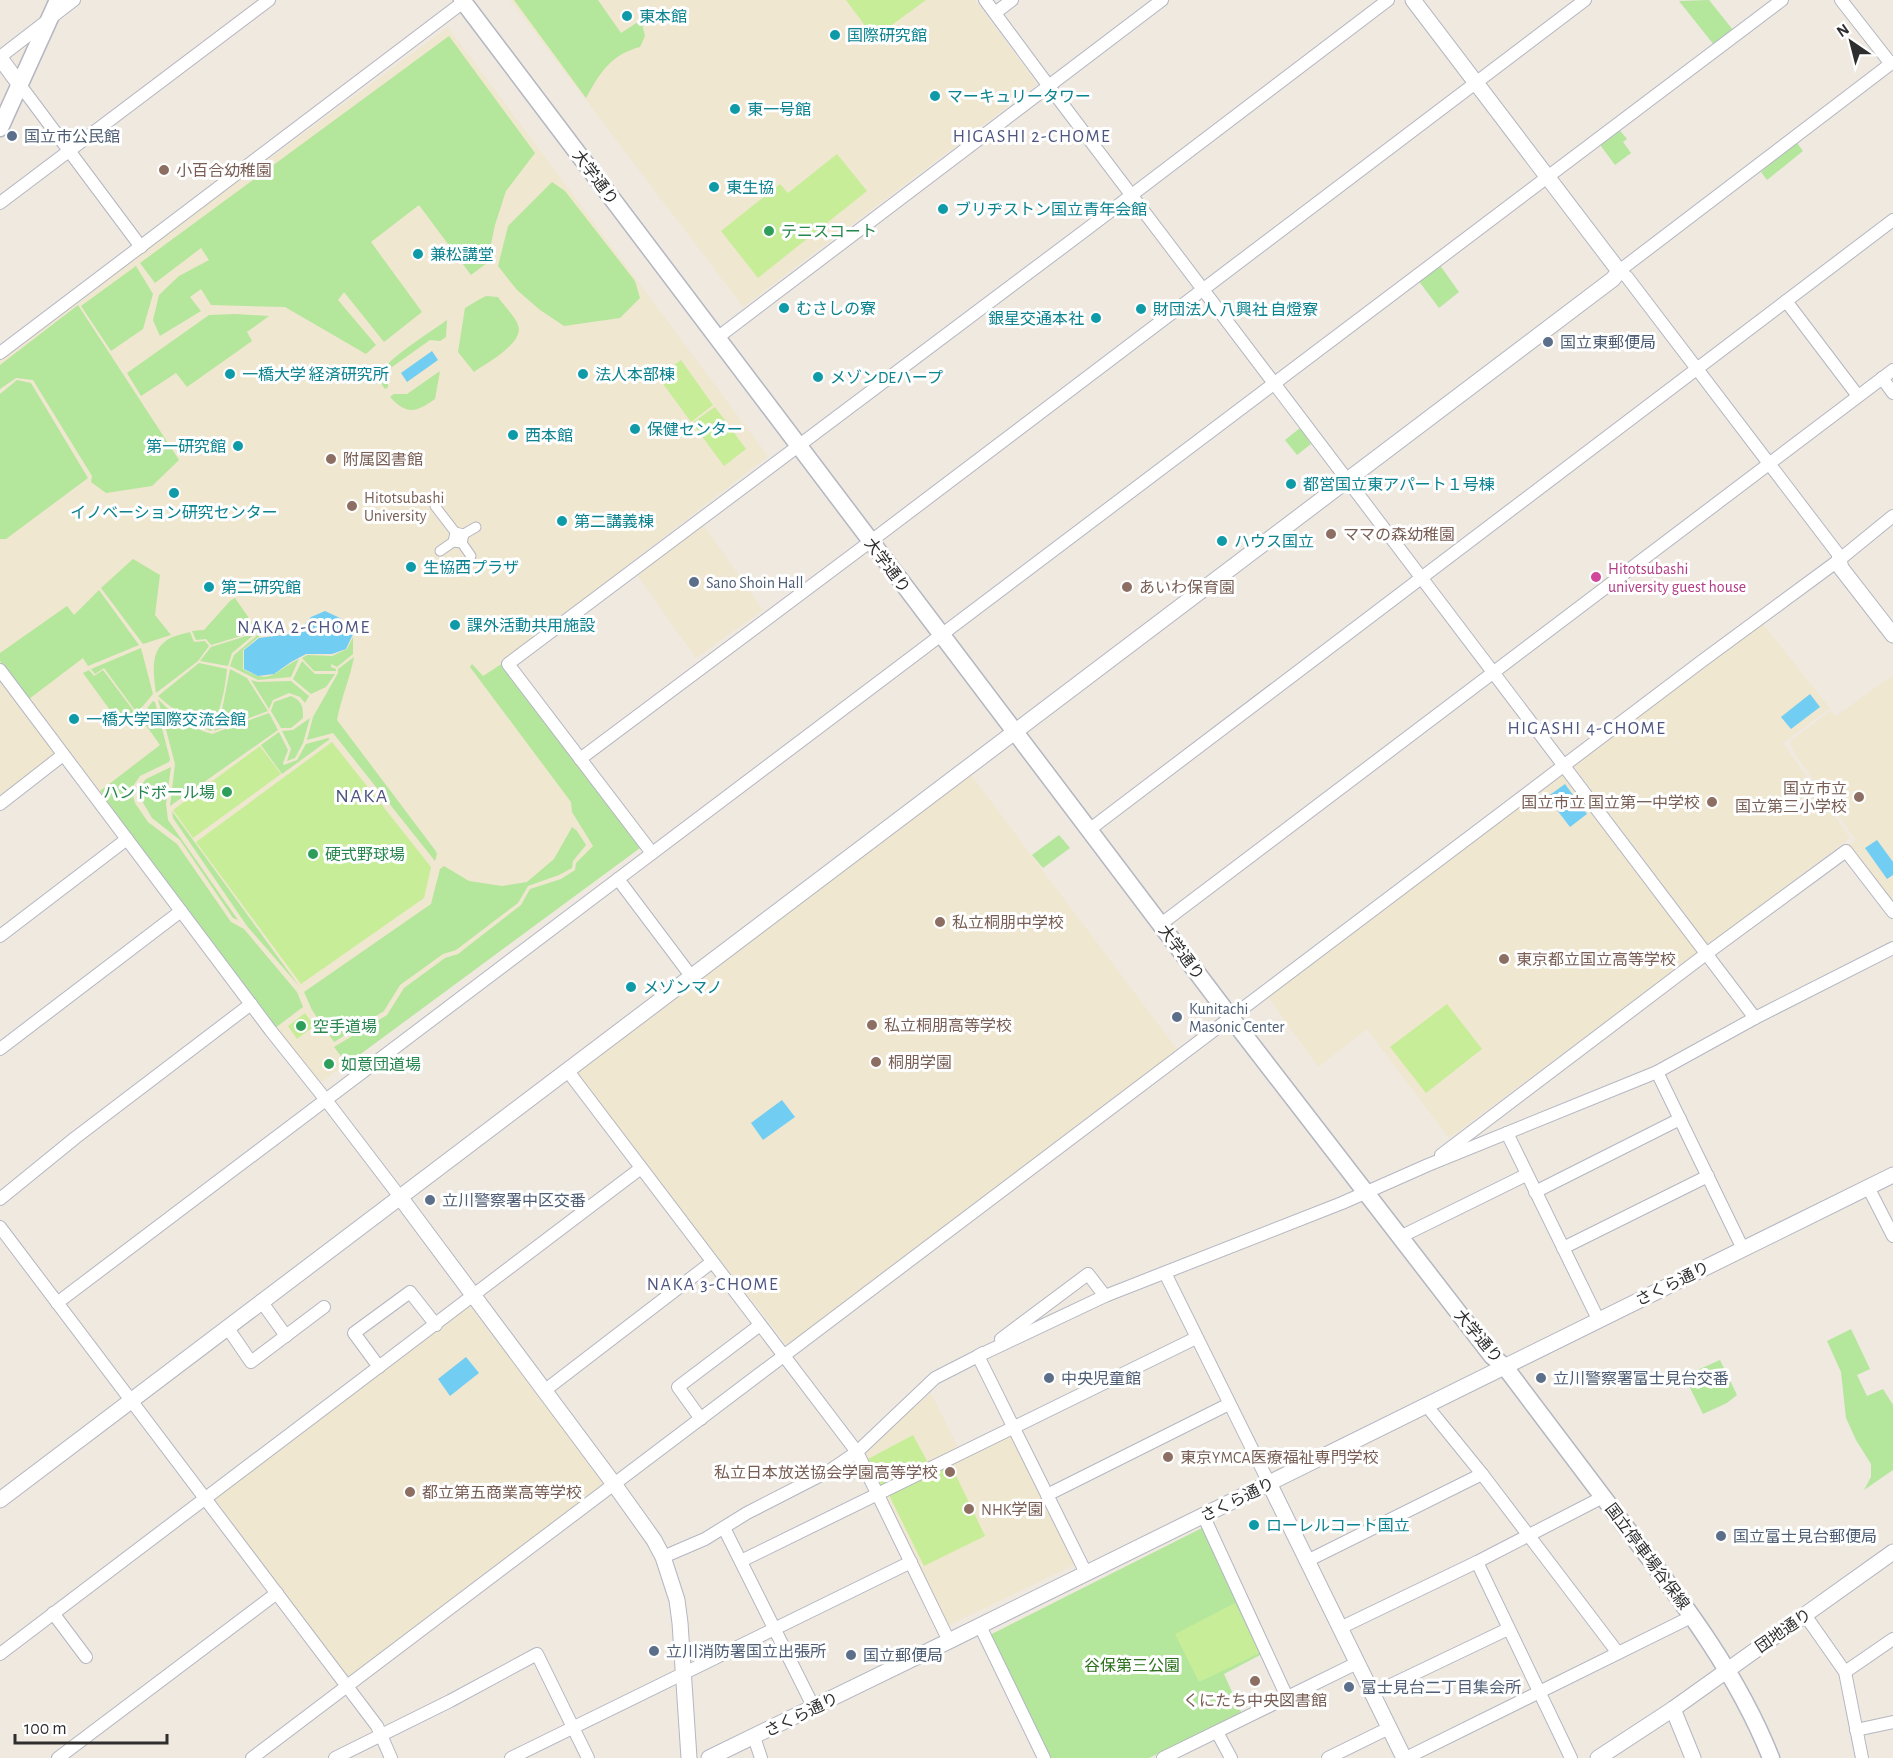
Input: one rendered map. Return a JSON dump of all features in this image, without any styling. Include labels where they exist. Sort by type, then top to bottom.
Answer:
[{"type":"main road","points":[[0,128],[58,0]]},
{"type":"main road","name":"大学通り","points":[[467,0],[1370,1190],[1492,1356],[1504,1367]]},
{"type":"main road","name":"国立停車場谷保線","points":[[1504,1367],[1693,1616],[1728,1669],[1771,1758]]},
{"type":"street","points":[[74,0],[0,58],[141,247]]},
{"type":"street","points":[[0,203],[269,0]]},
{"type":"street","points":[[0,353],[467,0]]},
{"type":"street","points":[[985,0],[1755,1018]]},
{"type":"street","points":[[995,13],[1012,0]]},
{"type":"street","points":[[721,334],[1162,0]]},
{"type":"street","points":[[652,853],[508,664],[803,444],[1388,0]]},
{"type":"street","points":[[1413,0],[1619,272],[1627,277],[1838,554],[1841,568],[1893,635]]},
{"type":"street","points":[[580,759],[1585,0]]},
{"type":"street","points":[[57,1303],[1782,0]]},
{"type":"street","points":[[0,1500],[1613,279],[1643,252],[1892,63],[1841,0]]},
{"type":"street","points":[[1093,827],[1893,220]]},
{"type":"street","points":[[1786,301],[1858,396]]},
{"type":"street","points":[[1166,921],[1893,370]]},
{"type":"street","points":[[1882,378],[1893,393]]},
{"type":"street","points":[[435,506],[471,556]]},
{"type":"street","points":[[252,1758],[1839,560],[1893,516]]},
{"type":"street","points":[[440,551],[476,526]]},
{"type":"street","points":[[0,670],[251,1004],[400,1197],[654,1539],[663,1557],[677,1600],[681,1623],[689,1758]]},
{"type":"street","points":[[0,804],[63,755]]},
{"type":"street","points":[[0,936],[127,839]]},
{"type":"street","points":[[1428,1165],[1846,850],[1893,912]]},
{"type":"street","points":[[618,879],[691,976]]},
{"type":"street","points":[[0,1049],[181,911]]},
{"type":"street","points":[[663,1557],[705,1539],[747,1513],[829,1471],[857,1452],[935,1378],[978,1356],[1105,1296],[1342,1203],[1428,1165],[1657,1072],[1755,1018],[1893,948]]},
{"type":"street","points":[[0,1199],[75,1138],[251,1004]]},
{"type":"street","points":[[567,1070],[857,1452],[949,1641]]},
{"type":"street","points":[[1657,1072],[1743,1249]]},
{"type":"street","points":[[1535,1192],[1680,1119]]},
{"type":"street","points":[[1507,1133],[1598,1319]]},
{"type":"street","points":[[0,1654],[641,1168]]},
{"type":"street","points":[[1404,1235],[1526,1174]]},
{"type":"street","name":"さくら通り","points":[[709,1758],[1893,1175]]},
{"type":"street","points":[[1563,1248],[1708,1176]]},
{"type":"street","points":[[1868,1187],[1893,1236]]},
{"type":"street","points":[[0,1227],[377,1726],[391,1758]]},
{"type":"street","points":[[544,1391],[712,1262]]},
{"type":"street","points":[[1165,1273],[1405,1758],[1693,1616]]},
{"type":"street","points":[[978,1356],[1088,1274],[1105,1296]]},
{"type":"street","points":[[379,1367],[354,1333],[410,1292],[436,1325]]},
{"type":"street","points":[[261,1301],[286,1336]]},
{"type":"street","points":[[227,1328],[251,1362],[324,1307]]},
{"type":"street","points":[[701,1419],[678,1387],[760,1325]]},
{"type":"street","points":[[741,1561],[1196,1338]]},
{"type":"street","points":[[978,1356],[1086,1573]]},
{"type":"street","points":[[1047,1495],[1229,1404]]},
{"type":"street","points":[[1426,1405],[1482,1474],[1618,1653]]},
{"type":"street","points":[[1307,1561],[1482,1474]]},
{"type":"street","points":[[1340,1628],[1604,1497]]},
{"type":"street","points":[[1203,1515],[1287,1697]]},
{"type":"street","points":[[724,1528],[814,1708]]},
{"type":"street","name":"団地通り","points":[[1598,1758],[1673,1709],[1893,1552]]},
{"type":"street","points":[[511,1758],[911,1562]]},
{"type":"street","points":[[1477,1562],[1571,1758]]},
{"type":"street","points":[[58,1758],[277,1593]]},
{"type":"street","points":[[53,1613],[86,1657]]},
{"type":"street","points":[[1805,1615],[1845,1672],[1862,1758]]},
{"type":"street","points":[[980,1626],[1044,1758]]},
{"type":"street","points":[[1372,1694],[1508,1629]]},
{"type":"street","points":[[1845,1672],[1893,1639]]},
{"type":"street","points":[[335,1758],[537,1654],[588,1758]]},
{"type":"street","points":[[1163,1758],[1357,1663]]},
{"type":"street","points":[[1673,1709],[1693,1758]]},
{"type":"street","points":[[1856,1730],[1893,1722]]},
{"type":"street","points":[[1328,1758],[1389,1728]]},
{"type":"street","points":[[1217,1731],[1231,1758]]},
{"type":"street","points":[[754,1737],[761,1758]]},
{"type":"shaded area","points":[[510,0],[975,0],[1037,84],[743,307]]},
{"type":"shaded area","name":"Hitotsubashi University","points":[[448,27],[768,456],[503,662],[640,848],[322,1082],[271,1031],[100,791],[0,661],[0,357]]},
{"type":"shaded area","points":[[702,523],[763,610],[696,658],[634,571]]},
{"type":"shaded area","name":"国立市立 国立第一中学校","points":[[1763,624],[1830,708],[1783,743],[1850,838],[1708,945],[1573,765]]},
{"type":"shaded area","name":"国立市立 国立第三小学校","points":[[1893,675],[1893,903],[1848,846],[1856,840],[1795,754],[1790,742],[1830,711],[1836,716]]},
{"type":"shaded area","points":[[0,680],[58,756],[0,800]]},
{"type":"shaded area","name":"桐朋学園","points":[[969,772],[1179,1052],[910,1256],[787,1345],[573,1073]]},
{"type":"shaded area","name":"東京都立国立高等学校","points":[[1563,773],[1699,952],[1449,1138],[1367,1029],[1318,1067],[1268,997]]},
{"type":"shaded area","name":"都立第五商業高等学校","points":[[469,1305],[606,1485],[351,1679],[346,1677],[213,1501]]},
{"type":"shaded area","name":"NHK学園","points":[[931,1393],[961,1454],[1012,1429],[1076,1564],[945,1627],[862,1453]]},
{"type":"green space","points":[[514,0],[598,0],[621,33],[641,20],[645,36],[640,47],[621,55],[607,66],[586,98]]},
{"type":"green space","points":[[846,0],[926,0],[874,38]]},
{"type":"green space","points":[[1709,0],[1733,30],[1714,45],[1679,1]]},
{"type":"green space","points":[[449,36],[535,153],[506,191],[495,225],[487,263],[471,275],[419,205],[371,242],[422,312],[384,342],[344,292],[338,300],[376,345],[366,354],[285,307],[211,305],[201,289],[190,297],[201,311],[160,336],[153,320],[159,295],[179,276],[209,260],[201,248],[155,283],[140,263]]},
{"type":"green space","points":[[1617,127],[1627,139],[1623,142],[1631,153],[1615,165],[1598,142]]},
{"type":"green space","points":[[1793,143],[1797,143],[1803,151],[1767,180],[1761,172]]},
{"type":"green space","points":[[837,154],[867,191],[758,278],[721,231],[780,184],[788,193]]},
{"type":"green space","points":[[552,182],[565,191],[635,281],[640,298],[620,318],[564,326],[540,310],[517,290],[498,266],[508,226]]},
{"type":"green space","points":[[1439,264],[1459,292],[1439,308],[1418,280]]},
{"type":"green space","points":[[136,266],[153,294],[143,329],[111,351],[81,306]]},
{"type":"green space","points":[[486,296],[498,297],[517,322],[519,332],[510,345],[474,372],[458,352],[465,308]]},
{"type":"green space","points":[[78,305],[179,460],[152,486],[106,493],[91,482],[92,476],[33,380],[16,378],[0,389],[0,365]]},
{"type":"green space","points":[[209,315],[269,316],[247,332],[252,341],[187,387],[176,373],[141,396],[127,373]]},
{"type":"green space","points":[[447,320],[446,337],[440,341],[430,340],[392,367],[388,373],[388,387],[385,389],[380,379],[383,369],[399,354]]},
{"type":"green space","points":[[681,360],[713,405],[691,422],[658,377]]},
{"type":"green space","points":[[440,371],[435,399],[422,407],[407,409],[390,397],[394,394],[407,394]]},
{"type":"green space","points":[[17,380],[31,383],[88,478],[6,539],[0,539],[0,394]]},
{"type":"green space","points":[[715,407],[746,449],[724,466],[692,423]]},
{"type":"green space","points":[[1300,428],[1311,444],[1297,455],[1285,440]]},
{"type":"green space","points":[[133,559],[160,575],[155,615],[171,635],[143,644],[101,588]]},
{"type":"green space","points":[[99,590],[139,645],[88,666],[83,658],[29,699],[0,661],[0,653],[67,606],[74,615]]},
{"type":"green space","points":[[235,598],[258,631],[211,645],[206,639],[196,640],[192,631],[204,630]]},
{"type":"green space","points":[[190,632],[194,642],[205,641],[209,646],[198,661],[156,693],[154,664],[157,651],[169,639]]},
{"type":"green space","points":[[256,633],[232,653],[228,666],[200,661],[211,647]]},
{"type":"green space","points":[[260,633],[261,635],[243,650],[243,669],[253,674],[267,676],[299,659],[291,677],[258,680],[230,666],[234,655]]},
{"type":"green space","points":[[353,637],[353,654],[337,667],[331,664],[336,671],[314,671],[302,658],[307,655],[332,656],[347,649]]},
{"type":"green space","points":[[141,648],[153,694],[137,713],[104,668],[95,674],[91,669]]},
{"type":"green space","points":[[354,657],[337,720],[435,850],[437,854],[435,861],[333,733],[307,740],[313,717],[338,673],[338,669]]},
{"type":"green space","points":[[302,661],[315,674],[335,674],[326,687],[311,694],[293,679]]},
{"type":"green space","points":[[199,663],[227,669],[222,701],[211,731],[190,721],[158,696]]},
{"type":"green space","points":[[503,663],[640,848],[347,1064],[334,1047],[387,1015],[404,988],[445,958],[458,954],[521,905],[530,889],[561,879],[575,870],[576,863],[593,846],[572,812],[571,802],[470,667],[472,664],[483,676]]},
{"type":"green space","points":[[230,669],[247,678],[268,711],[214,731],[221,715]]},
{"type":"green space","points":[[89,670],[94,676],[103,670],[136,714],[121,725],[83,673]]},
{"type":"green space","points":[[251,680],[258,682],[291,681],[309,696],[305,703],[300,697],[289,693],[273,700],[269,709]]},
{"type":"green space","points":[[291,696],[301,704],[303,718],[291,728],[281,728],[271,711],[274,702]]},
{"type":"green space","points":[[158,699],[167,708],[202,731],[212,734],[269,713],[278,730],[170,806],[175,764]]},
{"type":"green space","points":[[153,701],[170,759],[169,762],[140,776],[131,789],[135,803],[148,822],[177,844],[231,922],[244,929],[297,992],[303,1007],[271,1031],[100,791],[160,745],[140,717]]},
{"type":"green space","points":[[310,718],[303,743],[295,758],[287,761],[291,749],[282,731],[293,730]]},
{"type":"green space","points":[[279,732],[288,750],[284,765],[297,760],[306,744],[330,739],[282,774],[261,745]]},
{"type":"green space","name":"硬式野球場","points":[[332,742],[431,867],[424,898],[301,984],[196,842]]},
{"type":"green space","name":"ハンドボール場","points":[[260,746],[281,774],[193,838],[173,810]]},
{"type":"green space","points":[[171,767],[166,804],[168,820],[238,920],[233,918],[180,840],[152,818],[142,801],[138,789],[146,779]]},
{"type":"green space","points":[[172,811],[299,986],[247,926],[173,818]]},
{"type":"green space","points":[[572,827],[586,845],[573,861],[572,868],[528,886],[518,903],[456,950],[443,954],[400,985],[384,1011],[334,1042],[312,1010],[304,992],[431,904],[440,869],[444,866],[469,881],[502,886],[527,882],[554,859]]},
{"type":"green space","points":[[1059,835],[1070,848],[1043,868],[1032,855]]},
{"type":"green space","points":[[1447,1004],[1482,1049],[1426,1093],[1390,1047]]},
{"type":"green space","name":"空手道場","points":[[305,1013],[314,1026],[297,1039],[288,1026]]},
{"type":"green space","points":[[1851,1329],[1870,1369],[1857,1375],[1867,1396],[1883,1389],[1893,1405],[1893,1470],[1864,1490],[1871,1477],[1871,1464],[1846,1418],[1841,1372],[1827,1341]]},
{"type":"green space","points":[[1720,1360],[1737,1395],[1727,1403],[1703,1414],[1684,1376]]},
{"type":"green space","points":[[913,1435],[927,1461],[881,1485],[868,1459]]},
{"type":"green space","points":[[951,1465],[985,1536],[924,1566],[889,1495]]},
{"type":"green space","name":"谷保第三公園","points":[[1204,1527],[1262,1654],[1224,1674],[1242,1714],[1149,1758],[1048,1758],[988,1636]]},
{"type":"green space","points":[[1235,1603],[1260,1653],[1199,1682],[1175,1634]]},
{"type":"water","points":[[432,351],[438,360],[407,382],[401,373]]},
{"type":"water","points":[[325,611],[340,618],[354,632],[346,649],[332,654],[306,654],[274,674],[258,676],[244,669],[244,650],[259,638],[290,634],[304,625],[311,617]]},
{"type":"water","points":[[1810,694],[1820,707],[1791,729],[1781,717]]},
{"type":"water","points":[[1565,784],[1587,814],[1570,827],[1547,797]]},
{"type":"water","points":[[1877,840],[1893,862],[1893,875],[1887,879],[1865,848]]},
{"type":"water","points":[[782,1100],[795,1117],[763,1140],[751,1123]]},
{"type":"water","points":[[466,1357],[479,1373],[450,1396],[438,1379]]},
{"type":"place","name":"東本館","points":[[627,16]]},
{"type":"place","name":"国際研究館","points":[[835,35]]},
{"type":"place","name":"マーキュリータワー","points":[[935,96]]},
{"type":"place","name":"東一号館","points":[[735,109]]},
{"type":"place","name":"国立市公民館","points":[[12,136]]},
{"type":"place","name":"小百合幼稚園","points":[[164,170]]},
{"type":"place","name":"東生協","points":[[714,187]]},
{"type":"place","name":"ブリヂストン国立青年会館","points":[[943,209]]},
{"type":"place","name":"テニスコート","points":[[769,231]]},
{"type":"place","name":"兼松講堂","points":[[418,254]]},
{"type":"place","name":"むさしの寮","points":[[784,308]]},
{"type":"place","name":"財団法人 八興社 自燈寮","points":[[1141,309]]},
{"type":"place","name":"銀星交通本社","points":[[1096,318]]},
{"type":"place","name":"国立東郵便局","points":[[1548,342]]},
{"type":"place","name":"一橋大学 経済研究所","points":[[230,374]]},
{"type":"place","name":"法人本部棟","points":[[583,374]]},
{"type":"place","name":"メゾンDEハープ","points":[[818,377]]},
{"type":"place","name":"保健センター","points":[[635,429]]},
{"type":"place","name":"西本館","points":[[513,435]]},
{"type":"place","name":"第一研究館","points":[[238,446]]},
{"type":"place","name":"附属図書館","points":[[331,459]]},
{"type":"place","name":"都営国立東アパート１号棟","points":[[1291,484]]},
{"type":"place","name":"イノベーション研究センター","points":[[174,493]]},
{"type":"place","name":"Hitotsubashi University","points":[[352,506]]},
{"type":"place","name":"第二講義棟","points":[[562,521]]},
{"type":"place","name":"ママの森幼稚園","points":[[1331,534]]},
{"type":"place","name":"ハウス国立","points":[[1222,541]]},
{"type":"place","name":"生協西プラザ","points":[[411,567]]},
{"type":"place","name":"Hitotsubashi university guest house","points":[[1596,577]]},
{"type":"place","name":"Sano Shoin Hall","points":[[694,582]]},
{"type":"place","name":"第二研究館","points":[[209,587]]},
{"type":"place","name":"あいわ保育園","points":[[1127,587]]},
{"type":"place","name":"課外活動共用施設","points":[[455,625]]},
{"type":"place","name":"一橋大学国際交流会館","points":[[74,719]]},
{"type":"place","name":"ハンドボール場","points":[[227,792]]},
{"type":"place","name":"国立市立 国立第三小学校","points":[[1859,797]]},
{"type":"place","name":"国立市立 国立第一中学校","points":[[1712,802]]},
{"type":"place","name":"硬式野球場","points":[[313,854]]},
{"type":"place","name":"私立桐朋中学校","points":[[940,922]]},
{"type":"place","name":"東京都立国立高等学校","points":[[1504,959]]},
{"type":"place","name":"メゾンマノ","points":[[631,987]]},
{"type":"place","name":"Kunitachi Masonic Center","points":[[1177,1017]]},
{"type":"place","name":"私立桐朋高等学校","points":[[872,1025]]},
{"type":"place","name":"空手道場","points":[[301,1026]]},
{"type":"place","name":"桐朋学園","points":[[876,1062]]},
{"type":"place","name":"如意団道場","points":[[329,1064]]},
{"type":"place","name":"立川警察署中区交番","points":[[430,1200]]},
{"type":"place","name":"中央児童館","points":[[1049,1378]]},
{"type":"place","name":"立川警察署富士見台交番","points":[[1541,1378]]},
{"type":"place","name":"東京YMCA医療福祉専門学校","points":[[1168,1457]]},
{"type":"place","name":"私立日本放送協会学園高等学校","points":[[950,1472]]},
{"type":"place","name":"都立第五商業高等学校","points":[[410,1492]]},
{"type":"place","name":"NHK学園","points":[[969,1509]]},
{"type":"place","name":"ローレルコート国立","points":[[1254,1525]]},
{"type":"place","name":"国立富士見台郵便局","points":[[1721,1536]]},
{"type":"place","name":"立川消防署国立出張所","points":[[654,1651]]},
{"type":"place","name":"国立郵便局","points":[[851,1655]]},
{"type":"place","name":"くにたち中央図書館","points":[[1255,1681]]},
{"type":"place","name":"富士見台二丁目集会所","points":[[1349,1687]]},
{"type":"district","name":"HIGASHI 2-CHOME","points":[[1032,136]]},
{"type":"district","name":"NAKA 2-CHOME","points":[[304,627]]},
{"type":"district","name":"HIGASHI 4-CHOME","points":[[1587,728]]},
{"type":"district","name":"NAKA","points":[[362,795]]},
{"type":"district","name":"NAKA 3-CHOME","points":[[713,1284]]}]
